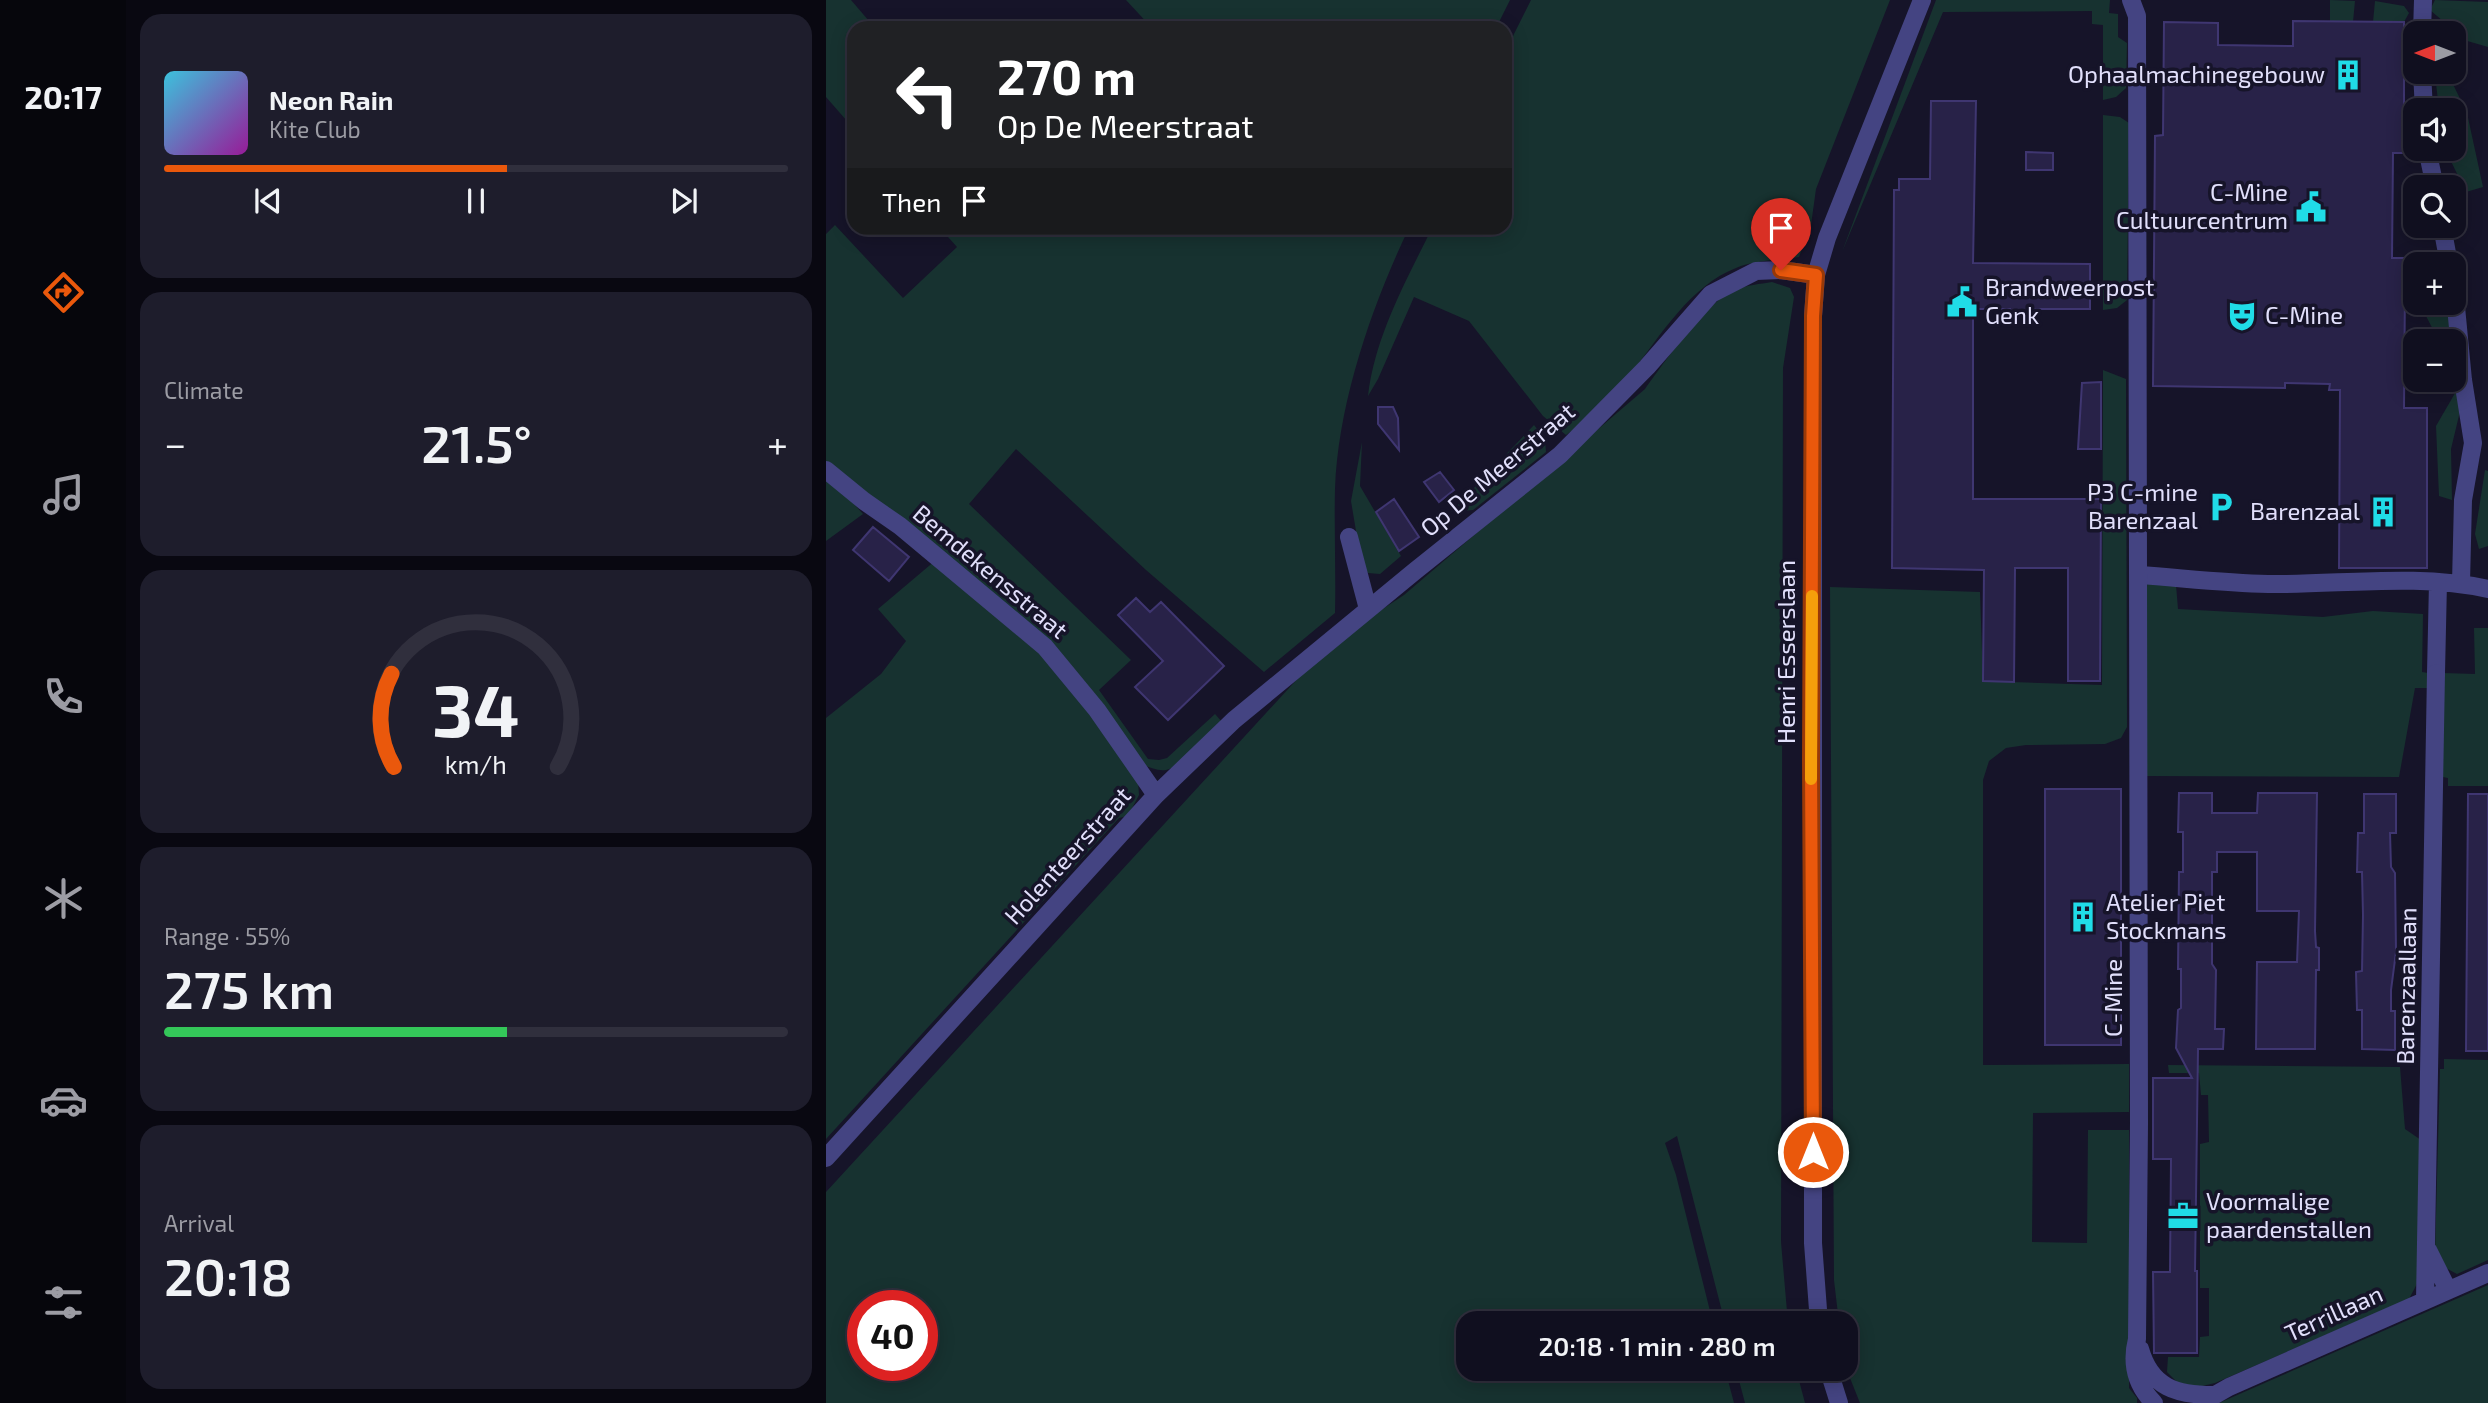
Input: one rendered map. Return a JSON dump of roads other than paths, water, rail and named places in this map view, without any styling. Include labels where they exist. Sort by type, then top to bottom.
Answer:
[{"type":"street","name":"Henri Esserslaan","points":[[1818,1311],[1813,1243],[1811,774],[1813,316],[1816,275],[1827,237],[1922,0]]},
{"type":"street","name":"C-Mine","points":[[2131,0],[2137,16],[2139,575],[2137,1339],[2134,1350],[2136,1375],[2141,1389],[2153,1403]]},
{"type":"street","points":[[2422,21],[2423,0]]},
{"type":"street","name":"Op De Meerstraat","points":[[1368,610],[1569,447],[1647,368],[1710,294],[1756,271],[1781,270],[1816,275]]},
{"type":"street","points":[[2457,315],[2463,380],[2480,443],[2463,500],[2461,583]]},
{"type":"street","name":"Bemdekensstraat","points":[[826,470],[900,526],[1045,647],[1097,710],[1156,795]]},
{"type":"street","points":[[1349,537],[1368,610]]},
{"type":"street","points":[[2139,575],[2268,584],[2438,582],[2461,583],[2488,589]]},
{"type":"street","name":"Barenzaallaan","points":[[2425,1300],[2438,582]]},
{"type":"street","name":"Holenteerstraat","points":[[826,1158],[1156,795],[1234,720],[1368,610]]},
{"type":"street","points":[[2428,1250],[2448,1290]]},
{"type":"street","name":"Terrillaan","points":[[2207,1399],[2488,1273]]},
{"type":"street","points":[[2137,1339],[2144,1363],[2153,1376],[2178,1392],[2207,1399]]},
{"type":"street","points":[[1832,1381],[1839,1403]]},
{"type":"place","name":"Ophaalmachinegebouw","points":[[2348,75]]},
{"type":"place","name":"C-Mine Cultuurcentrum","points":[[2311,207]]},
{"type":"place","name":"Brandweerpost Genk","points":[[1962,302]]},
{"type":"place","name":"C-Mine","points":[[2242,316]]},
{"type":"place","name":"P3 C-mine Barenzaal","points":[[2221,507]]},
{"type":"place","name":"Barenzaal","points":[[2383,512]]},
{"type":"place","name":"Atelier Piet Stockmans","points":[[2083,917]]},
{"type":"place","name":"Voormalige paardenstallen","points":[[2183,1216]]}]
